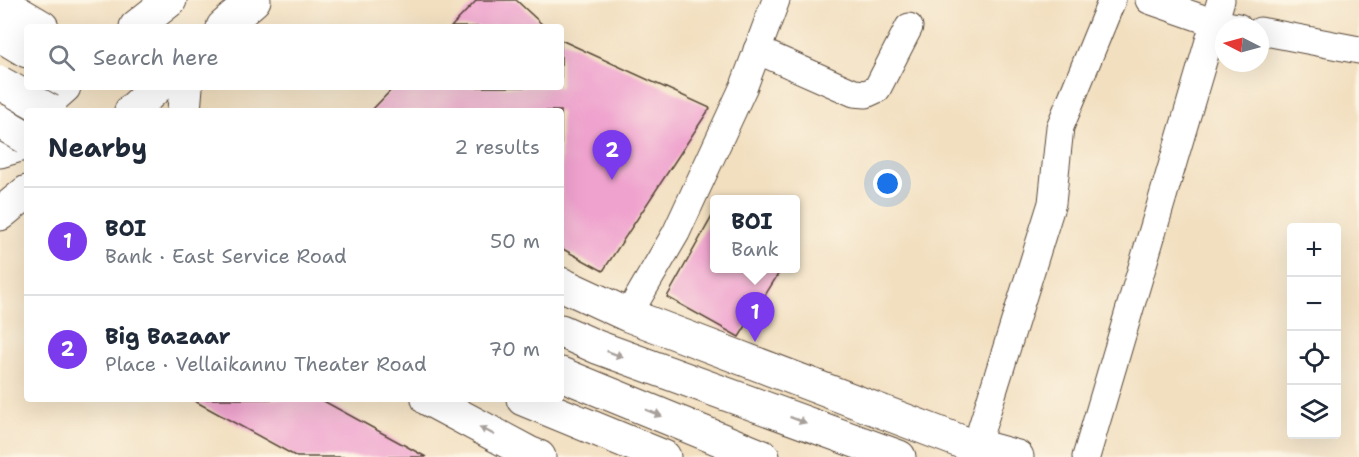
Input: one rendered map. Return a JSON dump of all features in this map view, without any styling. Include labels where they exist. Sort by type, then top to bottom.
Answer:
[{"type":"main road","points":[[140,24],[170,0]]},
{"type":"main road","points":[[227,24],[254,0]]},
{"type":"main road","points":[[0,2],[37,24]]},
{"type":"main road","points":[[0,34],[24,49]]},
{"type":"main road","points":[[0,83],[45,108]]},
{"type":"main road","points":[[40,108],[60,90]]},
{"type":"main road","points":[[63,108],[69,90]]},
{"type":"main road","points":[[133,108],[154,90]]},
{"type":"main road","points":[[184,108],[186,90]]},
{"type":"main road","points":[[0,122],[24,136]]},
{"type":"main road","points":[[0,143],[24,122]]},
{"type":"main road","points":[[0,151],[24,144]]},
{"type":"main road","points":[[0,214],[24,194]]},
{"type":"main road","points":[[0,226],[8,222],[24,221]]},
{"type":"main road","points":[[564,285],[628,315],[962,442],[1017,457]]},
{"type":"main road","points":[[564,333],[899,457]]},
{"type":"main road","points":[[564,375],[764,457]]},
{"type":"main road","points":[[433,402],[531,456]]},
{"type":"main road","points":[[530,402],[664,457]]},
{"type":"street","points":[[628,315],[676,232],[744,86],[776,0]]},
{"type":"street","points":[[976,446],[1052,203],[1060,128],[1112,0]]},
{"type":"street","points":[[1086,457],[1225,16],[1149,0]]},
{"type":"street","points":[[757,50],[854,93],[866,94],[877,89],[909,27]]},
{"type":"street","points":[[1269,33],[1359,50]]},
{"type":"building","points":[[477,0],[516,0],[542,24],[454,24]]},
{"type":"building","points":[[564,41],[710,108],[603,271],[564,250],[564,108],[374,108],[391,90],[564,90]]},
{"type":"building","points":[[710,220],[710,273],[779,273],[739,337],[667,297]]},
{"type":"building","points":[[196,402],[325,402],[426,457],[297,457]]},
{"type":"place","name":"Big Bazaar","points":[[612,180]]},
{"type":"place","name":"BOI","points":[[755,342]]}]
